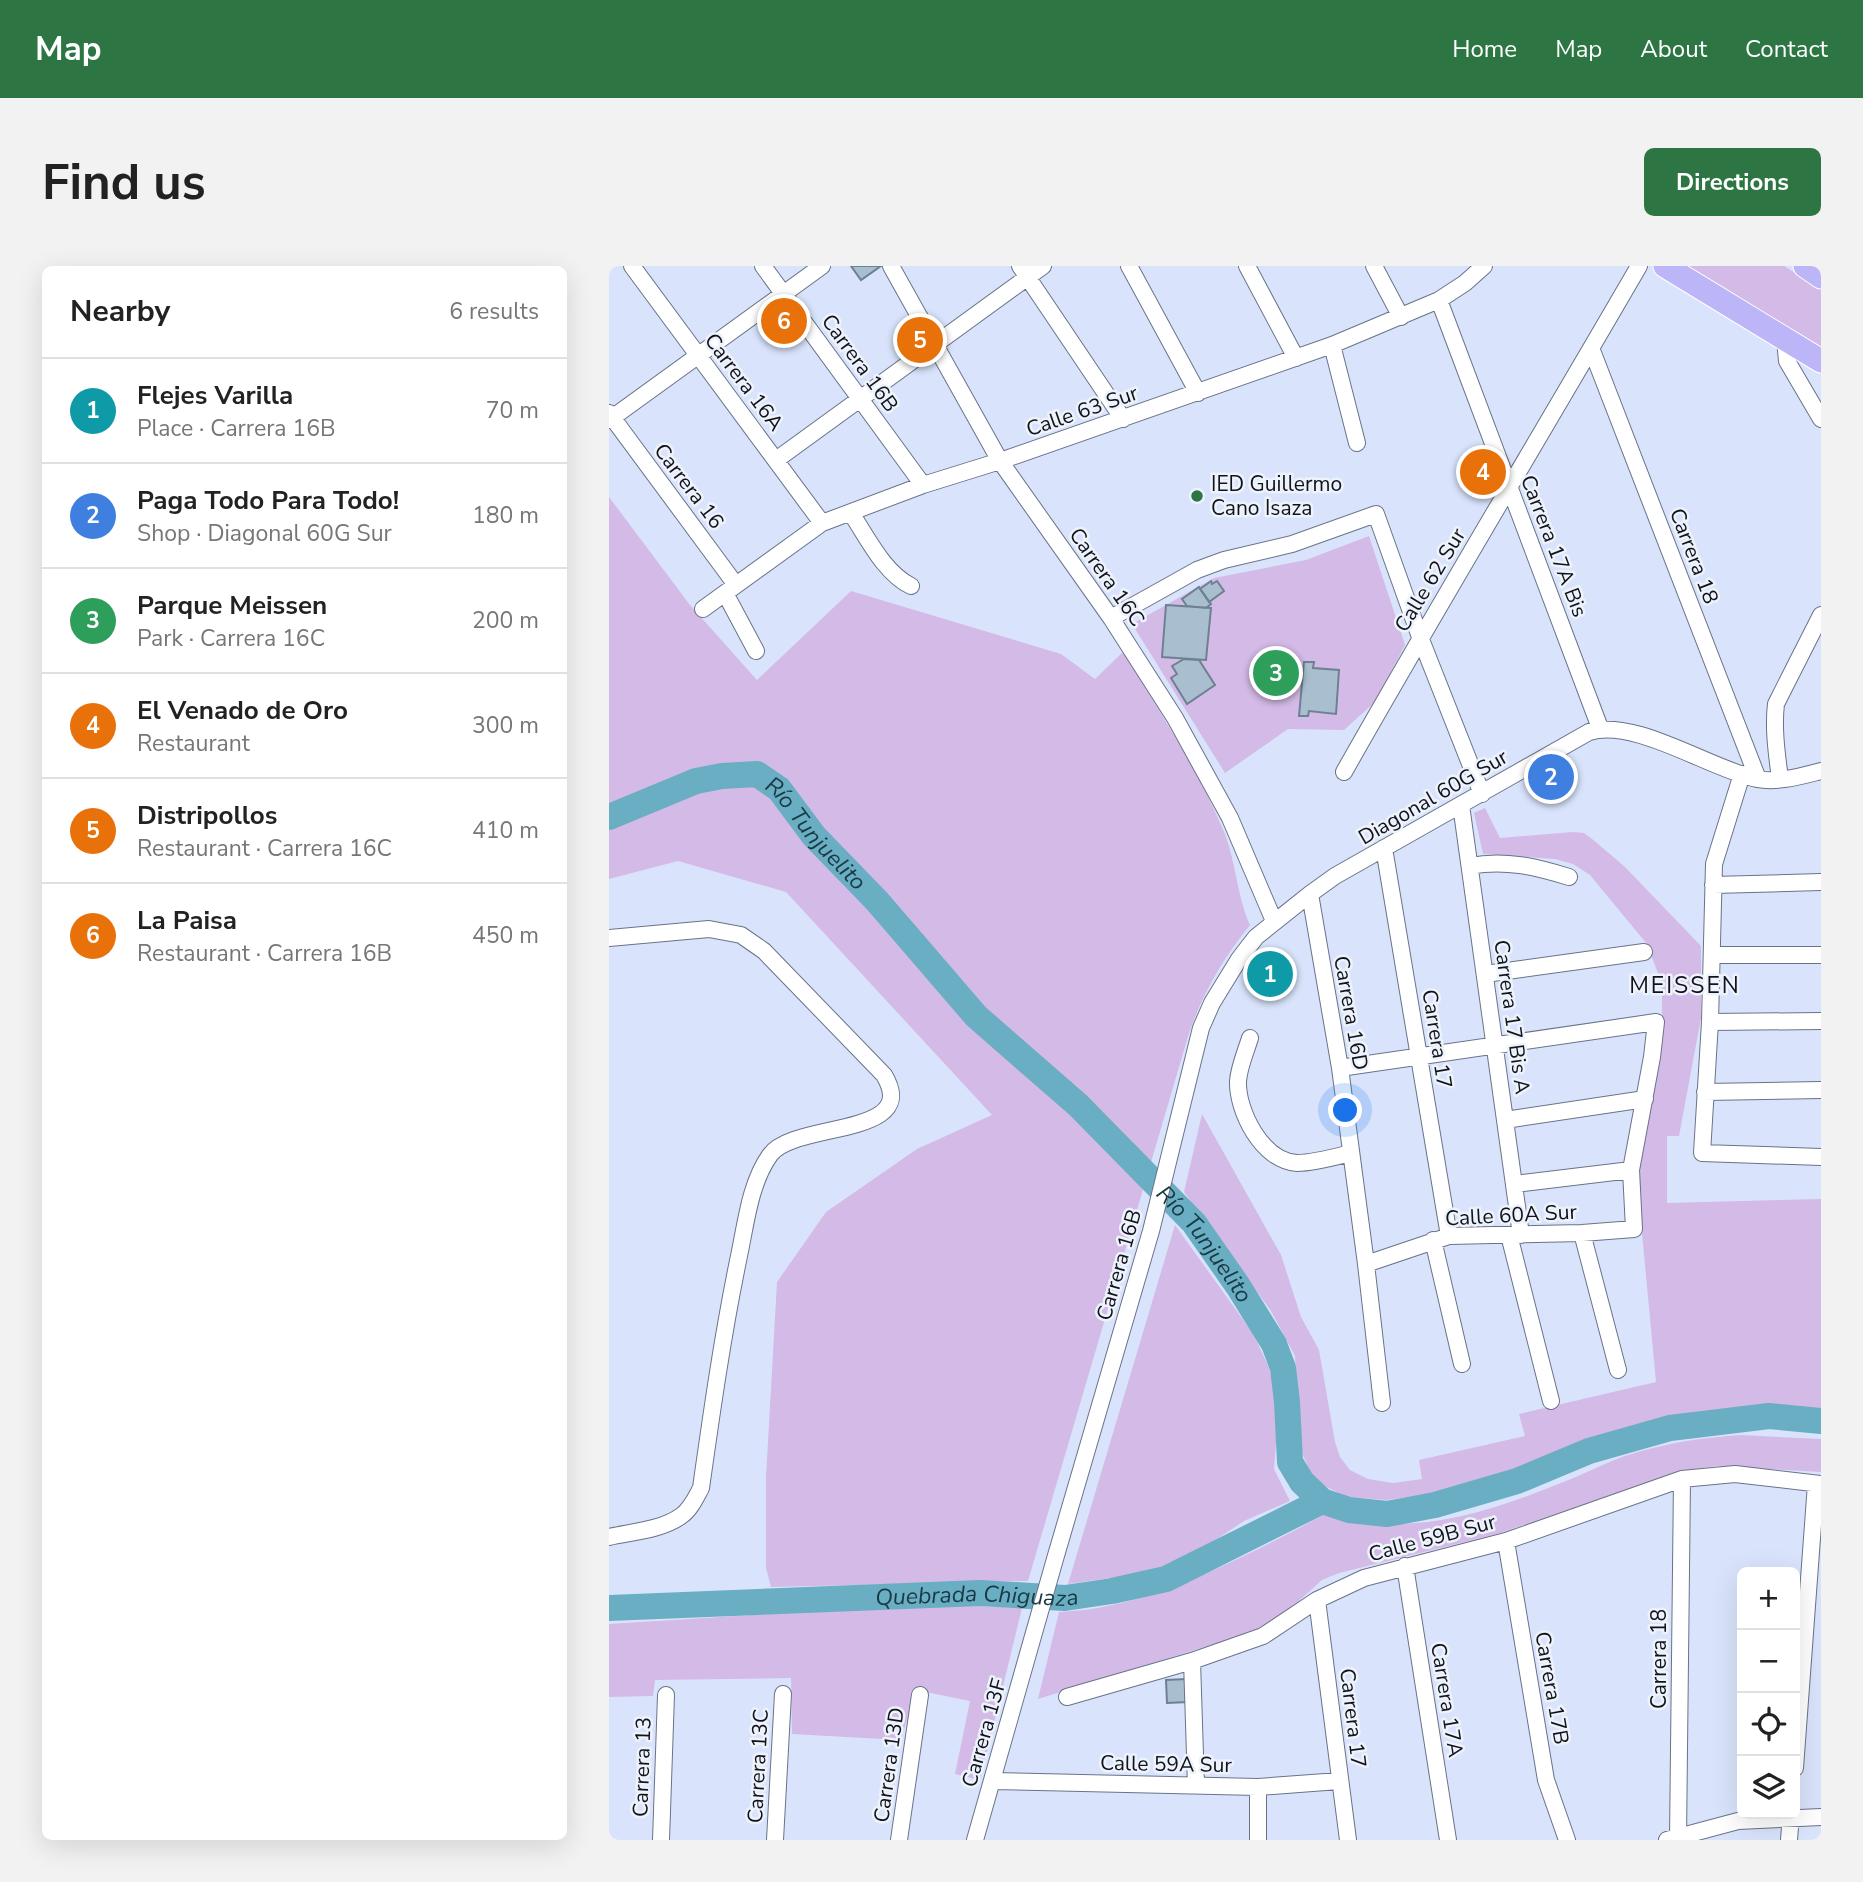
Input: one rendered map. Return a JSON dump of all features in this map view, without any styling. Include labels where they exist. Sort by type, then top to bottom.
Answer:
[{"type":"highway","points":[[1665,266],[1821,361]]},
{"type":"highway","points":[[1805,266],[1821,277]]},
{"type":"street","name":"Carrera 16A","points":[[632,266],[822,523]]},
{"type":"street","name":"Carrera 16B","points":[[763,266],[923,485]]},
{"type":"street","points":[[610,417],[822,266]]},
{"type":"street","name":"Carrera 16C","points":[[891,266],[1000,461],[1111,618],[1175,718],[1230,818],[1274,921]]},
{"type":"street","points":[[776,460],[935,345],[1024,272],[1043,266]]},
{"type":"street","points":[[1129,266],[1198,393]]},
{"type":"street","points":[[1247,266],[1296,358]]},
{"type":"street","points":[[1374,266],[1401,317]]},
{"type":"street","name":"Calle 63 Sur","points":[[703,609],[822,523],[923,485],[1123,419],[1332,345],[1439,300],[1465,283],[1483,266]]},
{"type":"street","name":"Calle 62 Sur","points":[[1345,772],[1420,636],[1510,489],[1639,266]]},
{"type":"street","points":[[1024,272],[1123,419]]},
{"type":"street","name":"Carrera 17A Bis","points":[[1439,300],[1601,728]]},
{"type":"street","points":[[1785,340],[1787,361],[1821,419]]},
{"type":"street","points":[[1332,345],[1357,443]]},
{"type":"street","name":"Carrera 18","points":[[1591,348],[1750,776]]},
{"type":"street","name":"Carrera 16","points":[[610,417],[730,589],[755,652]]},
{"type":"street","points":[[851,513],[891,572],[900,581],[911,586]]},
{"type":"street","points":[[1111,618],[1197,570],[1224,560],[1292,544],[1376,514],[1482,794]]},
{"type":"street","points":[[1780,779],[1774,718],[1776,704],[1821,615]]},
{"type":"street","points":[[1601,728],[1636,734],[1750,776],[1780,779],[1821,772]]},
{"type":"street","name":"Diagonal 60G Sur","points":[[1274,921],[1335,876],[1482,794],[1578,736],[1601,728]]},
{"type":"street","points":[[1750,776],[1715,856],[1713,956],[1702,1153],[1821,1157]]},
{"type":"street","name":"Carrera 17 Bis A","points":[[1461,805],[1515,1184],[1515,1235],[1551,1401]]},
{"type":"street","name":"Carrera 17","points":[[1384,848],[1418,1056],[1441,1238],[1462,1364]]},
{"type":"street","points":[[1470,866],[1513,863],[1570,877]]},
{"type":"street","points":[[1713,885],[1821,882]]},
{"type":"street","name":"Carrera 16D","points":[[1310,894],[1340,1068],[1366,1264]]},
{"type":"street","name":"Carrera 16B","points":[[1033,1637],[1151,1231],[1201,1028],[1239,959],[1274,921]]},
{"type":"street","points":[[609,938],[709,929],[741,935],[764,951],[884,1075],[891,1087],[892,1098],[886,1110],[873,1120],[803,1136],[772,1152],[763,1167],[750,1204],[723,1332],[701,1488],[681,1516],[661,1525],[609,1537]]},
{"type":"street","points":[[1485,974],[1644,952]]},
{"type":"street","points":[[1713,956],[1821,955]]},
{"type":"street","points":[[1710,1022],[1821,1021]]},
{"type":"street","points":[[1340,1068],[1656,1023],[1631,1170],[1515,1184]]},
{"type":"street","points":[[1249,1038],[1238,1079],[1241,1108],[1250,1127],[1268,1148],[1284,1160],[1297,1163],[1352,1153]]},
{"type":"street","points":[[1705,1092],[1821,1090]]},
{"type":"street","points":[[1505,1121],[1645,1099]]},
{"type":"street","name":"Calle 60A Sur","points":[[1366,1264],[1441,1238],[1634,1229],[1631,1170]]},
{"type":"street","points":[[1582,1233],[1618,1370]]},
{"type":"street","points":[[1366,1264],[1382,1403]]},
{"type":"street","name":"Calle 59B Sur","points":[[1067,1697],[1192,1661],[1263,1636],[1317,1600],[1364,1578],[1506,1541],[1682,1479],[1735,1474],[1818,1484]]},
{"type":"street","name":"Carrera 18","points":[[1675,1839],[1682,1479]]},
{"type":"street","points":[[1796,1756],[1818,1484]]},
{"type":"street","name":"Carrera 17B","points":[[1506,1541],[1546,1780],[1567,1840]]},
{"type":"street","name":"Carrera 17A","points":[[1405,1566],[1448,1840]]},
{"type":"street","name":"Carrera 17","points":[[1317,1600],[1347,1840]]},
{"type":"street","name":"Carrera 13F","points":[[975,1840],[1033,1637]]},
{"type":"street","points":[[1192,1661],[1196,1786]]},
{"type":"street","name":"Carrera 13C","points":[[775,1840],[783,1694]]},
{"type":"street","name":"Carrera 13","points":[[661,1840],[666,1695]]},
{"type":"street","name":"Carrera 13D","points":[[899,1840],[920,1695]]},
{"type":"street","name":"Calle 59A Sur","points":[[992,1781],[1258,1787],[1339,1781]]},
{"type":"street","points":[[1258,1787],[1258,1840]]},
{"type":"street","points":[[1800,1816],[1821,1817]]},
{"type":"street","points":[[1675,1839],[1738,1821],[1756,1819]]},
{"type":"street","points":[[1789,1840],[1791,1819]]},
{"type":"shaded area","points":[[1684,266],[1784,266],[1821,289],[1821,350]]},
{"type":"shaded area","points":[[609,497],[690,605],[757,680],[851,591],[1061,654],[1095,679],[1123,652],[1188,759],[1227,839],[1250,925],[1215,976],[1189,1033],[1028,1581],[771,1587],[766,1568],[766,1477],[777,1282],[826,1212],[917,1149],[992,1115],[786,892],[678,861],[609,879]]},
{"type":"shaded area","points":[[1369,536],[1405,645],[1375,702],[1344,730],[1288,729],[1225,773],[1132,624],[1214,578],[1306,560]]},
{"type":"shaded area","points":[[1485,808],[1500,838],[1584,833],[1625,867],[1701,946],[1701,1018],[1679,1136],[1667,1136],[1667,1203],[1821,1199],[1821,1413],[1760,1407],[1686,1415],[1579,1445],[1515,1470],[1435,1493],[1387,1500],[1347,1497],[1314,1481],[1300,1448],[1295,1356],[1271,1311],[1184,1192],[1202,1114],[1281,1255],[1301,1317],[1319,1350],[1335,1442],[1340,1457],[1350,1470],[1368,1479],[1393,1483],[1422,1479],[1419,1460],[1525,1436],[1519,1414],[1656,1382],[1637,1180],[1662,1022],[1662,984],[1647,944],[1590,875],[1573,864],[1555,859],[1483,854],[1474,813]]},
{"type":"shaded area","points":[[1175,1225],[1254,1335],[1269,1368],[1279,1407],[1274,1469],[1290,1501],[1244,1521],[1193,1555],[1159,1571],[1068,1584]]},
{"type":"shaded area","points":[[1740,1435],[1821,1439],[1821,1472],[1716,1466],[1677,1472],[1497,1534],[1339,1573],[1322,1580],[1291,1608],[1259,1630],[1038,1699],[1059,1612],[1086,1610],[1129,1601],[1188,1581],[1247,1555],[1327,1513],[1358,1521],[1388,1524],[1449,1519],[1508,1503],[1640,1451],[1682,1442]]},
{"type":"shaded area","points":[[929,1604],[1022,1608],[980,1780],[955,1774],[970,1701],[916,1690],[901,1740],[792,1734],[791,1678],[655,1680],[653,1696],[609,1697],[609,1624]]},
{"type":"building","points":[[851,266],[881,266],[861,280]]},
{"type":"building","points":[[786,310],[795,322],[782,332],[773,320]]},
{"type":"building","points":[[1490,463],[1495,475],[1476,482],[1472,469]]},
{"type":"building","points":[[1211,581],[1212,584],[1217,581],[1224,591],[1209,602],[1200,589]]},
{"type":"building","points":[[1199,587],[1211,604],[1206,608],[1187,606],[1182,599]]},
{"type":"building","points":[[1166,605],[1211,608],[1206,660],[1162,657]]},
{"type":"building","points":[[1184,659],[1199,660],[1215,685],[1187,704],[1171,678],[1177,674],[1172,666]]},
{"type":"building","points":[[1304,662],[1314,662],[1313,668],[1339,670],[1336,714],[1309,711],[1308,716],[1299,716]]},
{"type":"building","points":[[1556,772],[1562,782],[1549,789],[1543,780]]},
{"type":"building","points":[[1186,1679],[1188,1702],[1167,1703],[1166,1680]]},
{"type":"waterway","name":"Río Tunjuelito","points":[[609,817],[696,781],[722,776],[757,774],[779,789],[814,836],[877,901],[976,1016],[1078,1105],[1194,1223],[1274,1344],[1283,1368],[1290,1462],[1302,1482],[1322,1501],[1349,1510],[1387,1514],[1435,1505],[1517,1481],[1589,1451],[1670,1428],[1769,1416],[1821,1421]]},
{"type":"waterway","name":"Quebrada Chiguaza","points":[[609,1608],[980,1593],[1065,1598],[1112,1591],[1166,1579],[1322,1501]]},
{"type":"place","name":"La Paisa","points":[[784,321]]},
{"type":"place","name":"Distripollos","points":[[920,340]]},
{"type":"place","name":"El Venado de Oro","points":[[1483,472]]},
{"type":"place","name":"IED Guillermo Cano Isaza","points":[[1197,496]]},
{"type":"place","name":"Parque Meissen","points":[[1276,673]]},
{"type":"place","name":"Paga Todo Para Todo!","points":[[1551,777]]},
{"type":"place","name":"Flejes Varilla","points":[[1270,974]]},
{"type":"district","name":"MEISSEN","points":[[1685,985]]}]
